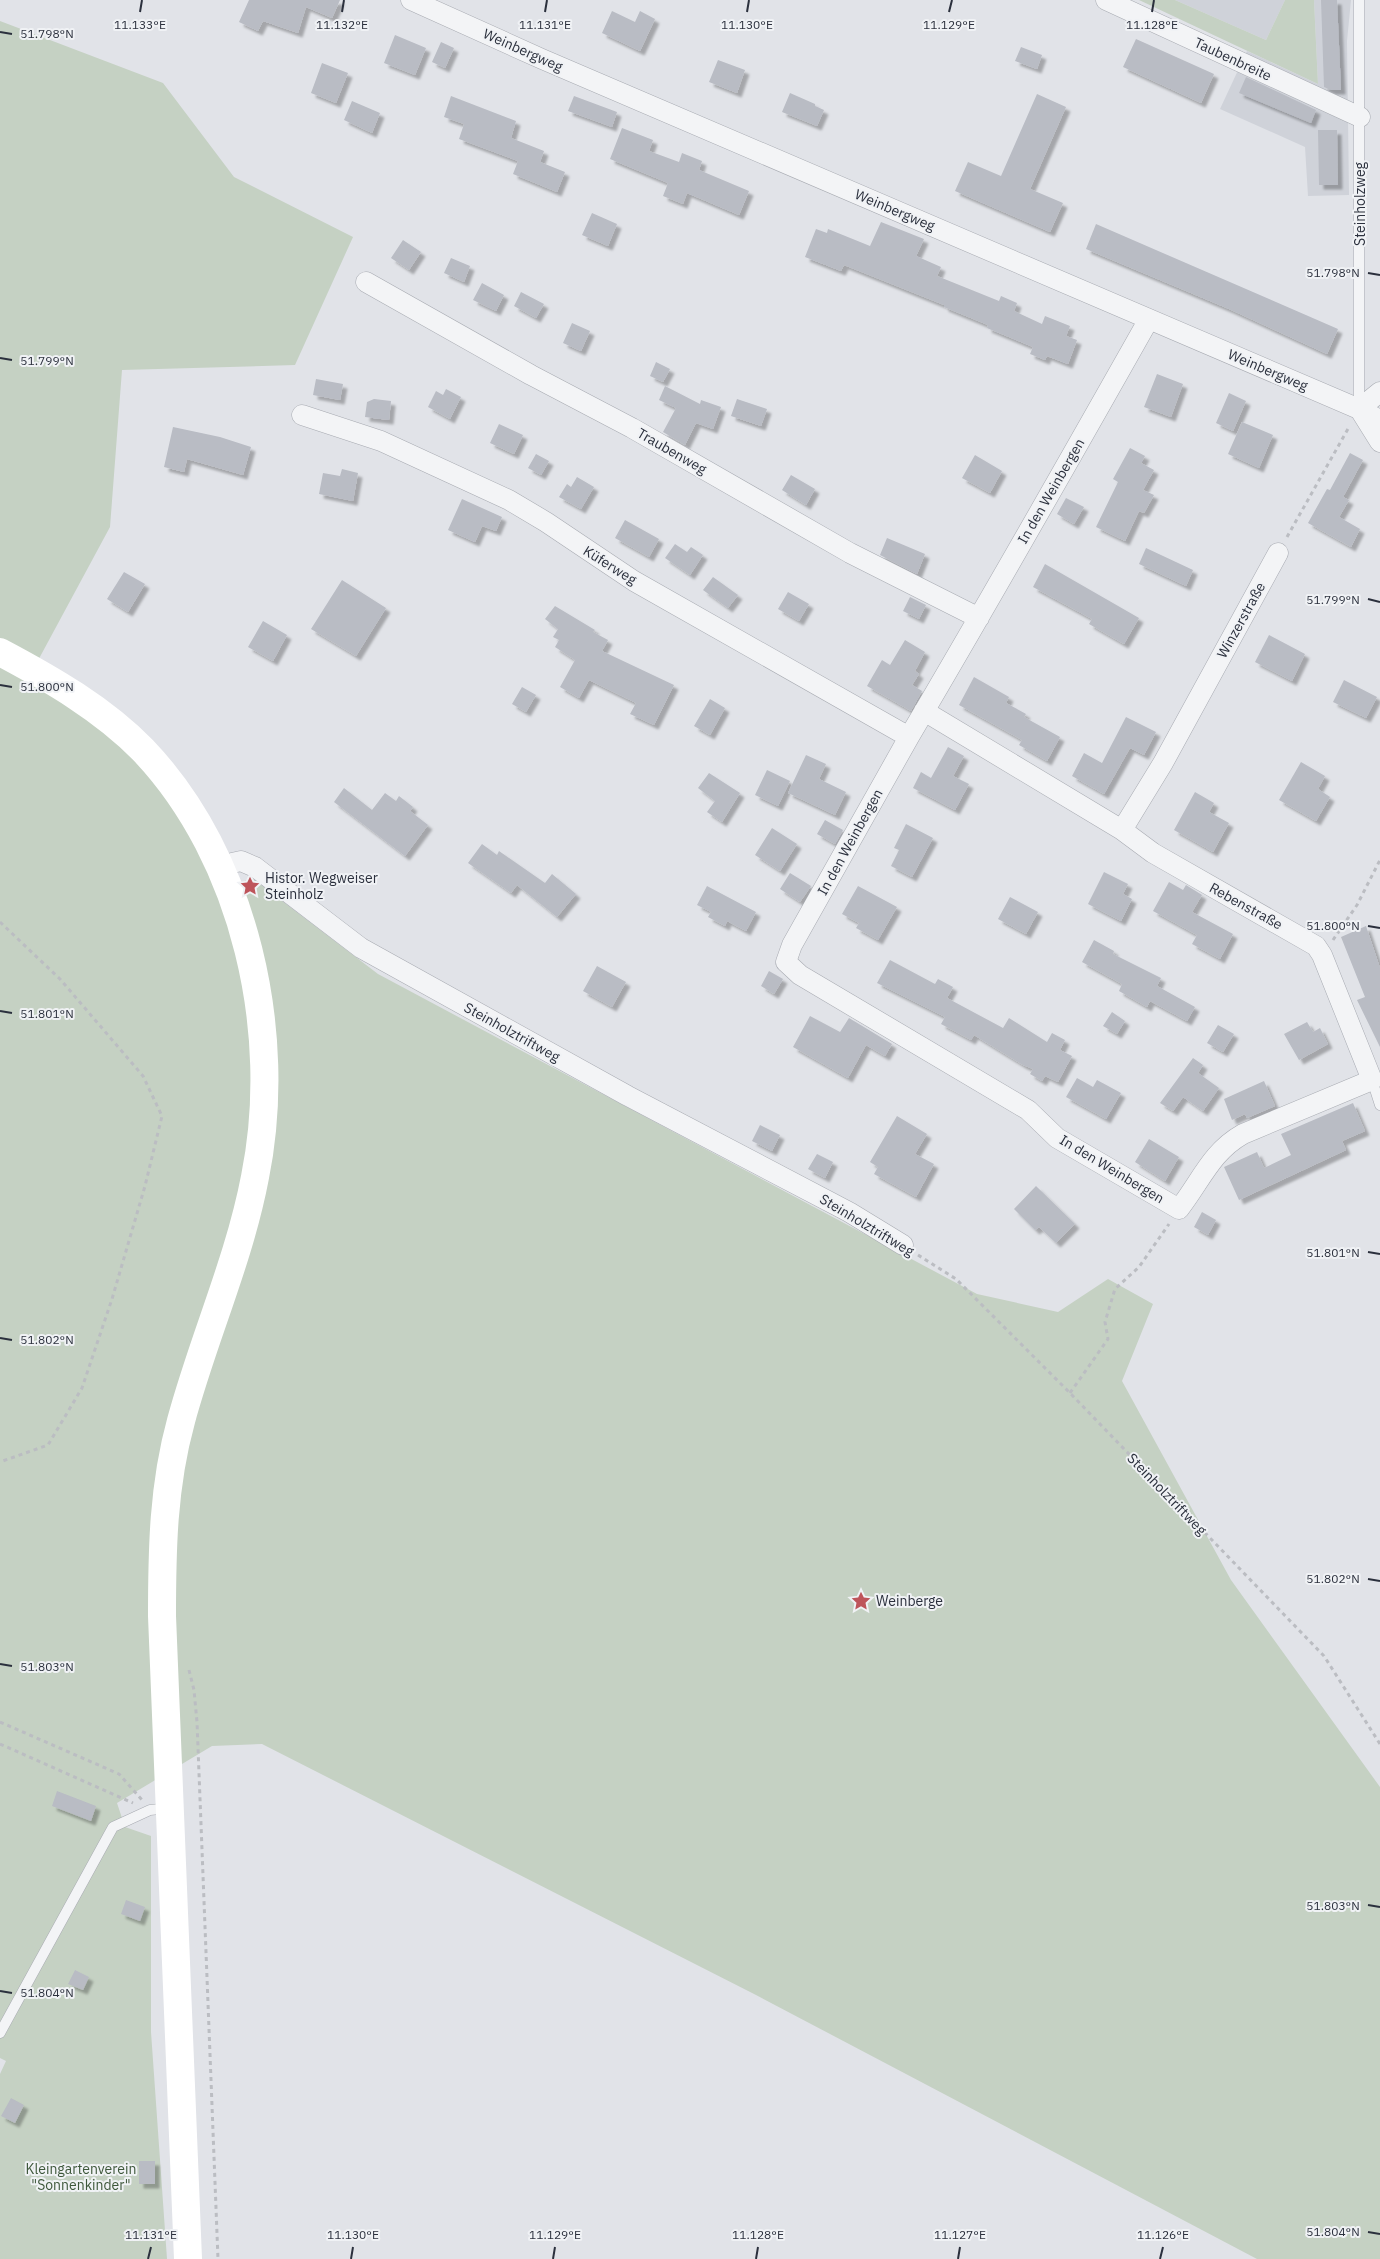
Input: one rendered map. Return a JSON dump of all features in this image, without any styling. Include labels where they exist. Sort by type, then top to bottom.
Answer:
[{"type":"main road","points":[[0,652],[45,677],[94,708],[142,749],[166,777],[183,800],[207,843],[231,896],[249,951],[259,996],[264,1059],[264,1128],[243,1229],[181,1421],[165,1508],[162,1549],[160,1809],[188,2259]]},
{"type":"street","name":"Weinbergweg","points":[[411,0],[542,59],[1359,409],[1380,420]]},
{"type":"street","name":"Taubenbreite","points":[[1106,0],[1360,117]]},
{"type":"street","name":"Traubenweg","points":[[366,282],[640,433],[850,553],[980,618]]},
{"type":"street","name":"In den Weinbergen","points":[[1149,319],[980,618],[909,736],[788,952],[786,959],[787,966],[800,975],[1028,1110],[1057,1138],[1179,1209]]},
{"type":"street","points":[[1380,392],[1359,409],[1380,442]]},
{"type":"street","name":"Küferweg","points":[[302,415],[381,441],[508,500],[546,522],[634,581],[909,736]]},
{"type":"street","name":"Winzerstraße","points":[[1122,830],[1162,763],[1278,553]]},
{"type":"street","name":"Rebenstraße","points":[[924,711],[1122,830],[1153,853],[1316,946],[1322,955],[1372,1080]]},
{"type":"street","name":"Steinholztriftweg","points":[[232,863],[241,861],[255,867],[361,948],[628,1096],[849,1212],[903,1245]]},
{"type":"street","points":[[1179,1209],[1212,1160],[1229,1142],[1243,1134],[1372,1080]]},
{"type":"lane","name":"Steinholzweg","points":[[1359,0],[1359,409]]},
{"type":"lane","points":[[1372,1080],[1380,1105]]},
{"type":"lane","points":[[0,2033],[113,1827],[160,1809]]},
{"type":"path","points":[[1278,553],[1359,409]]},
{"type":"path","points":[[1322,955],[1357,905],[1380,860]]},
{"type":"path","points":[[0,922],[60,979],[143,1076],[162,1116],[145,1186],[115,1290],[82,1388],[48,1445],[0,1462]]},
{"type":"path","points":[[1070,1394],[1108,1339],[1106,1322],[1115,1289],[1139,1268],[1179,1209]]},
{"type":"path","name":"Steinholztriftweg","points":[[903,1245],[956,1279],[1324,1656],[1380,1744]]},
{"type":"path","points":[[188,1668],[194,1690],[197,1722],[218,2259]]},
{"type":"path","points":[[0,1722],[119,1774],[160,1809]]},
{"type":"path","points":[[0,1744],[160,1809]]},
{"type":"shaded area","points":[[1175,0],[1285,0],[1266,40]]},
{"type":"shaded area","points":[[1314,0],[1351,0],[1347,41],[1349,195],[1308,196],[1305,147],[1220,109],[1247,51],[1318,84]]},
{"type":"green space","points":[[1139,0],[1175,0],[1266,40],[1285,0],[1314,0],[1318,84]]},
{"type":"green space","name":"Kleingartenverein \"Sonnenkinder\"","points":[[0,21],[163,83],[234,177],[353,237],[295,365],[122,370],[110,527],[28,679],[87,717],[126,747],[143,763],[173,800],[186,822],[219,892],[252,878],[378,974],[977,1294],[1058,1312],[1108,1279],[1153,1304],[1122,1381],[1231,1580],[1380,1787],[1380,2259],[1257,2259],[756,1995],[262,1744],[212,1746],[117,1803],[125,1827],[151,1836],[151,2032],[167,2259],[0,2259],[0,2074],[6,2061],[0,2058]]},
{"type":"building","points":[[249,0],[340,0],[332,18],[306,7],[298,33],[263,21],[258,31],[239,22]]},
{"type":"building","points":[[1321,0],[1337,0],[1341,90],[1331,90],[1324,87]]},
{"type":"building","points":[[612,11],[635,22],[640,11],[655,19],[640,51],[602,33]]},
{"type":"building","points":[[395,35],[426,48],[415,75],[384,63]]},
{"type":"building","points":[[1136,39],[1214,74],[1201,103],[1123,67]]},
{"type":"building","points":[[441,42],[454,48],[445,68],[432,62]]},
{"type":"building","points":[[1021,47],[1042,55],[1037,69],[1015,61]]},
{"type":"building","points":[[718,60],[745,70],[737,93],[709,82]]},
{"type":"building","points":[[322,63],[348,73],[336,103],[311,93]]},
{"type":"building","points":[[1246,77],[1316,110],[1311,123],[1239,93]]},
{"type":"building","points":[[790,93],[824,110],[817,126],[782,112]]},
{"type":"building","points":[[1037,94],[1066,107],[1030,189],[1063,203],[1050,232],[955,191],[968,162],[1001,176]]},
{"type":"building","points":[[451,96],[516,121],[511,138],[544,151],[540,162],[565,172],[557,192],[513,174],[518,161],[459,139],[464,124],[444,117]]},
{"type":"building","points":[[574,96],[617,112],[612,127],[568,111]]},
{"type":"building","points":[[352,101],[380,113],[372,133],[344,120]]},
{"type":"building","points":[[622,128],[653,140],[649,151],[679,162],[682,153],[702,161],[699,170],[749,191],[739,215],[687,193],[683,204],[663,196],[668,183],[610,159]]},
{"type":"building","points":[[1318,130],[1337,130],[1338,185],[1319,185]]},
{"type":"building","points":[[592,213],[617,224],[608,246],[582,235]]},
{"type":"building","points":[[881,222],[924,239],[916,256],[941,267],[937,276],[999,301],[1001,296],[1017,303],[1014,311],[1042,324],[1045,316],[1070,326],[1066,336],[1077,340],[1068,364],[1047,356],[1045,360],[1030,354],[1033,347],[987,328],[988,325],[944,307],[944,305],[844,265],[841,271],[805,257],[816,229],[827,233],[828,229],[870,246]]},
{"type":"building","points":[[1096,224],[1338,329],[1327,354],[1229,309],[1086,249]]},
{"type":"building","points":[[403,240],[421,252],[409,270],[391,258]]},
{"type":"building","points":[[451,258],[470,266],[464,282],[444,273]]},
{"type":"building","points":[[482,283],[504,295],[496,311],[473,300]]},
{"type":"building","points":[[521,292],[544,304],[536,318],[514,306]]},
{"type":"building","points":[[572,323],[590,331],[581,351],[563,343]]},
{"type":"building","points":[[656,362],[670,369],[663,382],[650,376]]},
{"type":"building","points":[[1157,374],[1183,384],[1171,417],[1144,407]]},
{"type":"building","points":[[316,379],[343,384],[340,400],[313,395]]},
{"type":"building","points":[[665,386],[700,404],[701,400],[721,407],[713,429],[696,423],[685,445],[663,432],[676,408],[659,400]]},
{"type":"building","points":[[446,389],[461,397],[450,419],[428,407],[436,391],[443,395]]},
{"type":"building","points":[[1229,393],[1246,401],[1233,431],[1216,423]]},
{"type":"building","points":[[374,399],[391,401],[389,420],[365,417],[367,402]]},
{"type":"building","points":[[737,399],[767,409],[761,426],[731,416]]},
{"type":"building","points":[[1242,422],[1273,435],[1259,468],[1228,454]]},
{"type":"building","points":[[499,424],[523,435],[514,454],[490,443]]},
{"type":"building","points":[[173,427],[220,437],[251,447],[243,475],[187,459],[184,472],[164,467]]},
{"type":"building","points":[[1130,448],[1145,456],[1141,463],[1154,470],[1143,490],[1154,495],[1144,513],[1139,511],[1125,541],[1096,527],[1118,482],[1113,479]]},
{"type":"building","points":[[1350,453],[1363,460],[1343,497],[1349,500],[1339,517],[1360,529],[1351,547],[1308,523],[1327,489],[1330,490]]},
{"type":"building","points":[[536,454],[549,461],[541,475],[528,468]]},
{"type":"building","points":[[975,455],[1002,471],[990,493],[962,478]]},
{"type":"building","points":[[342,469],[358,473],[353,501],[319,494],[323,473],[340,476]]},
{"type":"building","points":[[791,475],[815,489],[806,505],[782,490]]},
{"type":"building","points":[[577,477],[594,487],[581,509],[559,497],[567,484],[571,487]]},
{"type":"building","points":[[1066,498],[1084,507],[1074,524],[1057,514]]},
{"type":"building","points":[[462,499],[502,517],[496,531],[482,526],[475,542],[448,530]]},
{"type":"building","points":[[625,520],[659,539],[649,557],[615,538]]},
{"type":"building","points":[[887,538],[925,554],[917,574],[880,555]]},
{"type":"building","points":[[675,544],[687,552],[691,547],[703,555],[690,575],[665,558]]},
{"type":"building","points":[[1146,548],[1193,570],[1186,586],[1139,564]]},
{"type":"building","points":[[1045,564],[1139,618],[1124,644],[1089,624],[1092,619],[1033,587]]},
{"type":"building","points":[[124,572],[145,584],[128,612],[107,599]]},
{"type":"building","points":[[713,577],[738,595],[728,608],[703,590]]},
{"type":"building","points":[[342,580],[386,608],[356,656],[311,629]]},
{"type":"building","points":[[788,592],[809,604],[799,621],[778,609]]},
{"type":"building","points":[[910,597],[926,605],[919,619],[903,611]]},
{"type":"building","points":[[555,606],[608,640],[602,651],[674,685],[654,725],[630,714],[636,703],[589,680],[579,698],[560,687],[575,660],[555,647],[559,640],[553,637],[558,629],[545,619]]},
{"type":"building","points":[[263,621],[287,635],[273,661],[248,647]]},
{"type":"building","points":[[1269,635],[1305,654],[1292,681],[1255,662]]},
{"type":"building","points":[[905,640],[925,652],[915,671],[919,674],[912,685],[922,691],[911,711],[867,686],[882,660],[890,665]]},
{"type":"building","points":[[974,677],[1009,697],[1006,703],[1026,714],[1024,717],[1060,737],[1047,761],[1019,745],[1022,740],[959,705]]},
{"type":"building","points":[[1344,680],[1377,697],[1366,718],[1333,702]]},
{"type":"building","points":[[522,687],[536,695],[526,712],[512,704]]},
{"type":"building","points":[[710,699],[725,708],[710,735],[694,726]]},
{"type":"building","points":[[1126,717],[1156,732],[1144,755],[1130,748],[1104,794],[1072,776],[1084,753],[1102,763]]},
{"type":"building","points":[[948,747],[964,756],[953,776],[969,784],[955,810],[913,788],[921,772],[931,778]]},
{"type":"building","points":[[806,755],[826,764],[819,779],[846,792],[835,815],[788,793]]},
{"type":"building","points":[[1301,762],[1325,776],[1318,789],[1330,797],[1316,821],[1279,800]]},
{"type":"building","points":[[767,770],[790,781],[778,806],[755,795]]},
{"type":"building","points":[[709,773],[740,793],[722,822],[707,812],[715,801],[698,788]]},
{"type":"building","points":[[344,788],[372,810],[385,793],[396,801],[399,796],[413,807],[410,811],[428,825],[405,856],[334,802]]},
{"type":"building","points":[[1195,792],[1214,803],[1209,812],[1229,823],[1213,852],[1174,830]]},
{"type":"building","points":[[825,820],[843,830],[835,844],[817,834]]},
{"type":"building","points":[[906,824],[933,838],[912,877],[891,866],[899,850],[894,848]]},
{"type":"building","points":[[772,828],[797,844],[780,871],[755,855]]},
{"type":"building","points":[[482,844],[497,855],[499,851],[545,883],[552,874],[576,894],[557,917],[517,885],[511,893],[468,863]]},
{"type":"building","points":[[1104,872],[1128,884],[1123,894],[1132,899],[1121,921],[1088,904]]},
{"type":"building","points":[[790,873],[811,886],[800,902],[780,889]]},
{"type":"building","points":[[1169,882],[1183,890],[1186,885],[1202,895],[1192,912],[1233,934],[1220,959],[1192,944],[1197,935],[1153,911]]},
{"type":"building","points":[[707,886],[756,912],[746,931],[727,921],[725,926],[708,917],[711,912],[697,905]]},
{"type":"building","points":[[858,886],[897,907],[878,940],[856,928],[859,923],[842,914]]},
{"type":"building","points":[[1010,897],[1038,912],[1026,934],[998,919]]},
{"type":"building","points":[[1366,926],[1380,968],[1380,1047],[1357,1000],[1365,997],[1341,937]]},
{"type":"building","points":[[1094,940],[1114,951],[1113,954],[1161,978],[1157,986],[1195,1007],[1187,1021],[1150,1001],[1147,1007],[1119,991],[1122,984],[1082,962]]},
{"type":"building","points":[[890,960],[935,984],[938,979],[953,987],[947,998],[1003,1028],[1009,1018],[1047,1042],[1052,1033],[1065,1040],[1060,1050],[1072,1056],[1058,1082],[1045,1076],[1042,1081],[1030,1074],[1033,1069],[1023,1065],[974,1035],[971,1040],[941,1024],[945,1017],[877,983]]},
{"type":"building","points":[[597,966],[626,982],[612,1007],[583,991]]},
{"type":"building","points":[[769,971],[783,979],[774,994],[761,986]]},
{"type":"building","points":[[1112,1012],[1125,1021],[1117,1034],[1103,1026]]},
{"type":"building","points":[[810,1016],[840,1032],[849,1018],[892,1044],[885,1056],[866,1045],[848,1078],[793,1047]]},
{"type":"building","points":[[1307,1022],[1313,1032],[1320,1028],[1328,1044],[1299,1060],[1284,1034]]},
{"type":"building","points":[[1218,1025],[1234,1034],[1223,1052],[1207,1043]]},
{"type":"building","points":[[1193,1058],[1203,1065],[1198,1073],[1219,1088],[1203,1111],[1183,1097],[1173,1111],[1160,1103]]},
{"type":"building","points":[[1077,1078],[1093,1087],[1097,1080],[1121,1093],[1106,1119],[1066,1097]]},
{"type":"building","points":[[1264,1081],[1275,1106],[1247,1118],[1245,1114],[1232,1120],[1224,1099]]},
{"type":"building","points":[[1353,1103],[1365,1131],[1342,1141],[1346,1150],[1239,1200],[1224,1167],[1257,1152],[1264,1168],[1291,1155],[1281,1134]]},
{"type":"building","points":[[897,1116],[927,1134],[915,1154],[934,1164],[916,1197],[874,1174],[878,1167],[870,1162]]},
{"type":"building","points":[[760,1125],[780,1135],[772,1151],[752,1141]]},
{"type":"building","points":[[1149,1139],[1179,1157],[1165,1181],[1135,1162]]},
{"type":"building","points":[[817,1154],[833,1162],[825,1178],[808,1169]]},
{"type":"building","points":[[1036,1186],[1075,1224],[1056,1243],[1039,1227],[1035,1230],[1014,1209]]},
{"type":"building","points":[[1202,1212],[1216,1220],[1208,1235],[1194,1227]]},
{"type":"building","points":[[57,1791],[96,1806],[91,1821],[52,1806]]},
{"type":"building","points":[[126,1900],[145,1907],[140,1921],[121,1914]]},
{"type":"building","points":[[75,1970],[89,1977],[83,1990],[68,1984]]},
{"type":"building","points":[[11,2098],[24,2105],[15,2123],[1,2116]]},
{"type":"building","points":[[139,2161],[155,2161],[155,2184],[139,2184]]},
{"type":"place","name":"Histor. Wegweiser Steinholz","points":[[250,886]]},
{"type":"place","name":"Weinberge","points":[[861,1601]]}]
